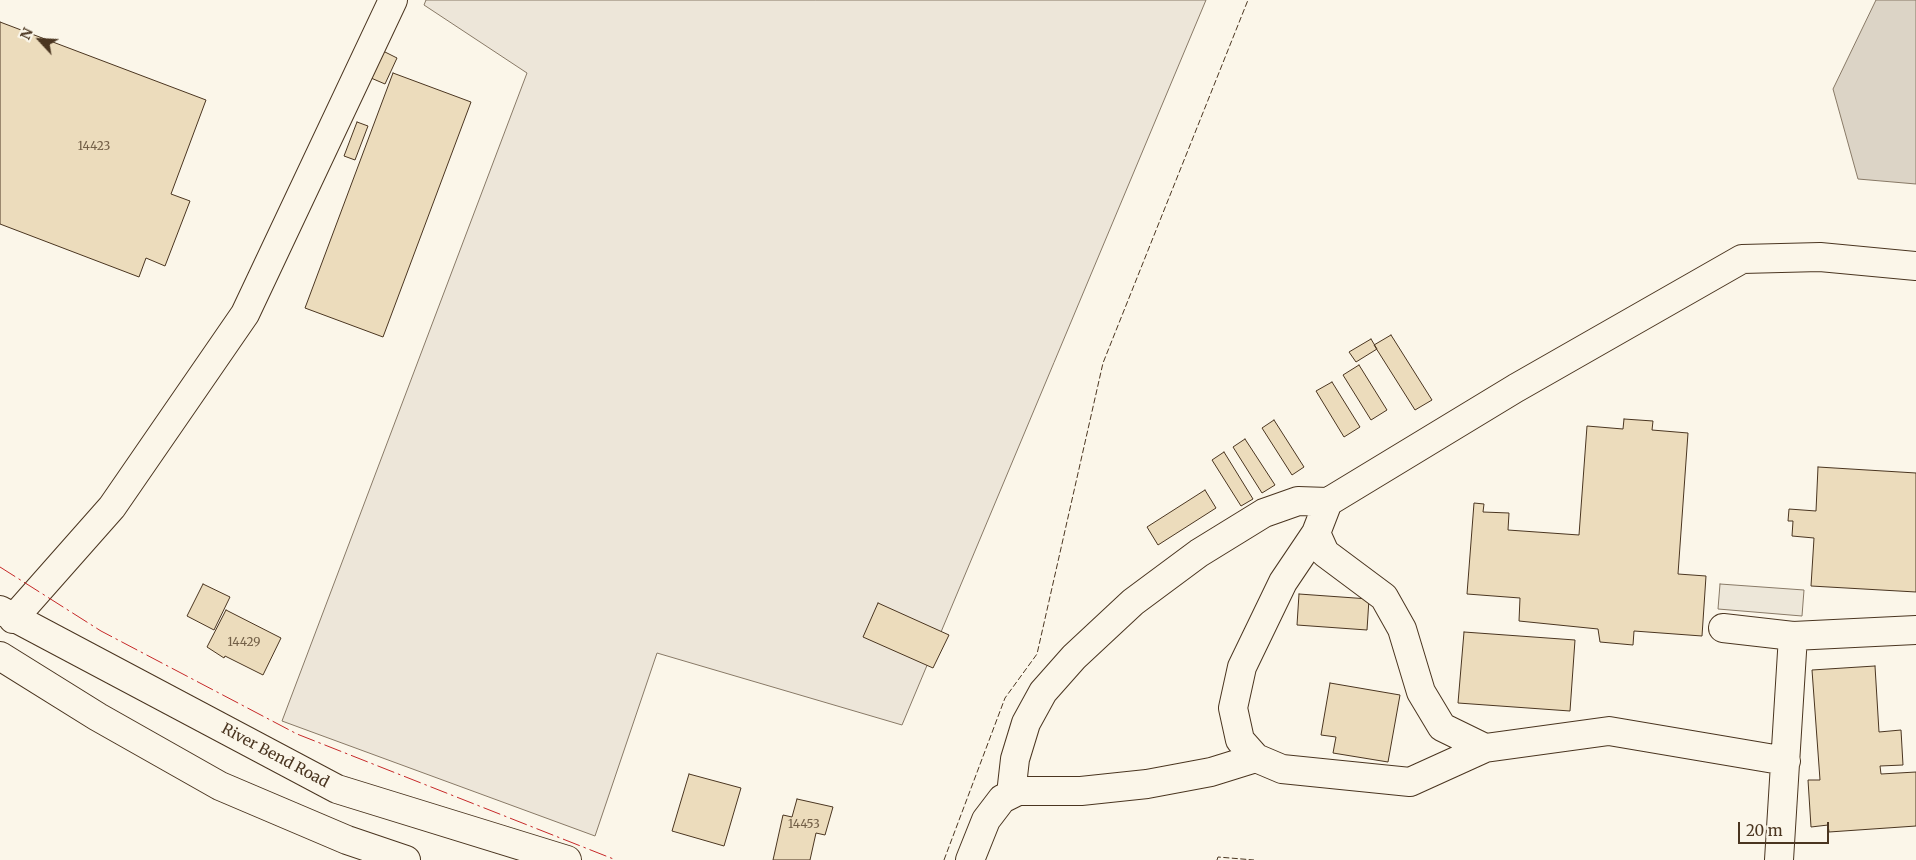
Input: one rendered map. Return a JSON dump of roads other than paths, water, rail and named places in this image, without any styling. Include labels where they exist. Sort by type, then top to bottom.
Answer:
[{"type":"street","points":[[6,614],[112,507],[245,314],[393,0]]},
{"type":"street","points":[[1011,794],[1015,759],[1026,722],[1043,692],[1074,657],[1133,602],[1200,553],[1264,512],[1298,501],[1328,502],[1516,388],[1742,259],[1820,257],[1916,266]]},
{"type":"street","points":[[1328,502],[1316,533],[1283,582],[1242,667],[1233,708],[1240,740],[1256,758],[1282,769],[1410,782],[1485,748],[1609,731],[1786,762]]},
{"type":"street","points":[[1316,533],[1325,553],[1384,597],[1402,629],[1421,692],[1442,727],[1485,748]]},
{"type":"street","name":"River Bend Road","points":[[6,614],[337,789],[567,860]]},
{"type":"street","points":[[1723,628],[1793,636],[1916,630]]},
{"type":"street","points":[[1779,860],[1793,636]]},
{"type":"street","points":[[0,656],[98,717],[220,786],[347,840],[406,860]]},
{"type":"street","points":[[970,860],[986,820],[1002,799],[1018,791],[1081,791],[1147,784],[1211,772],[1256,758]]}]
